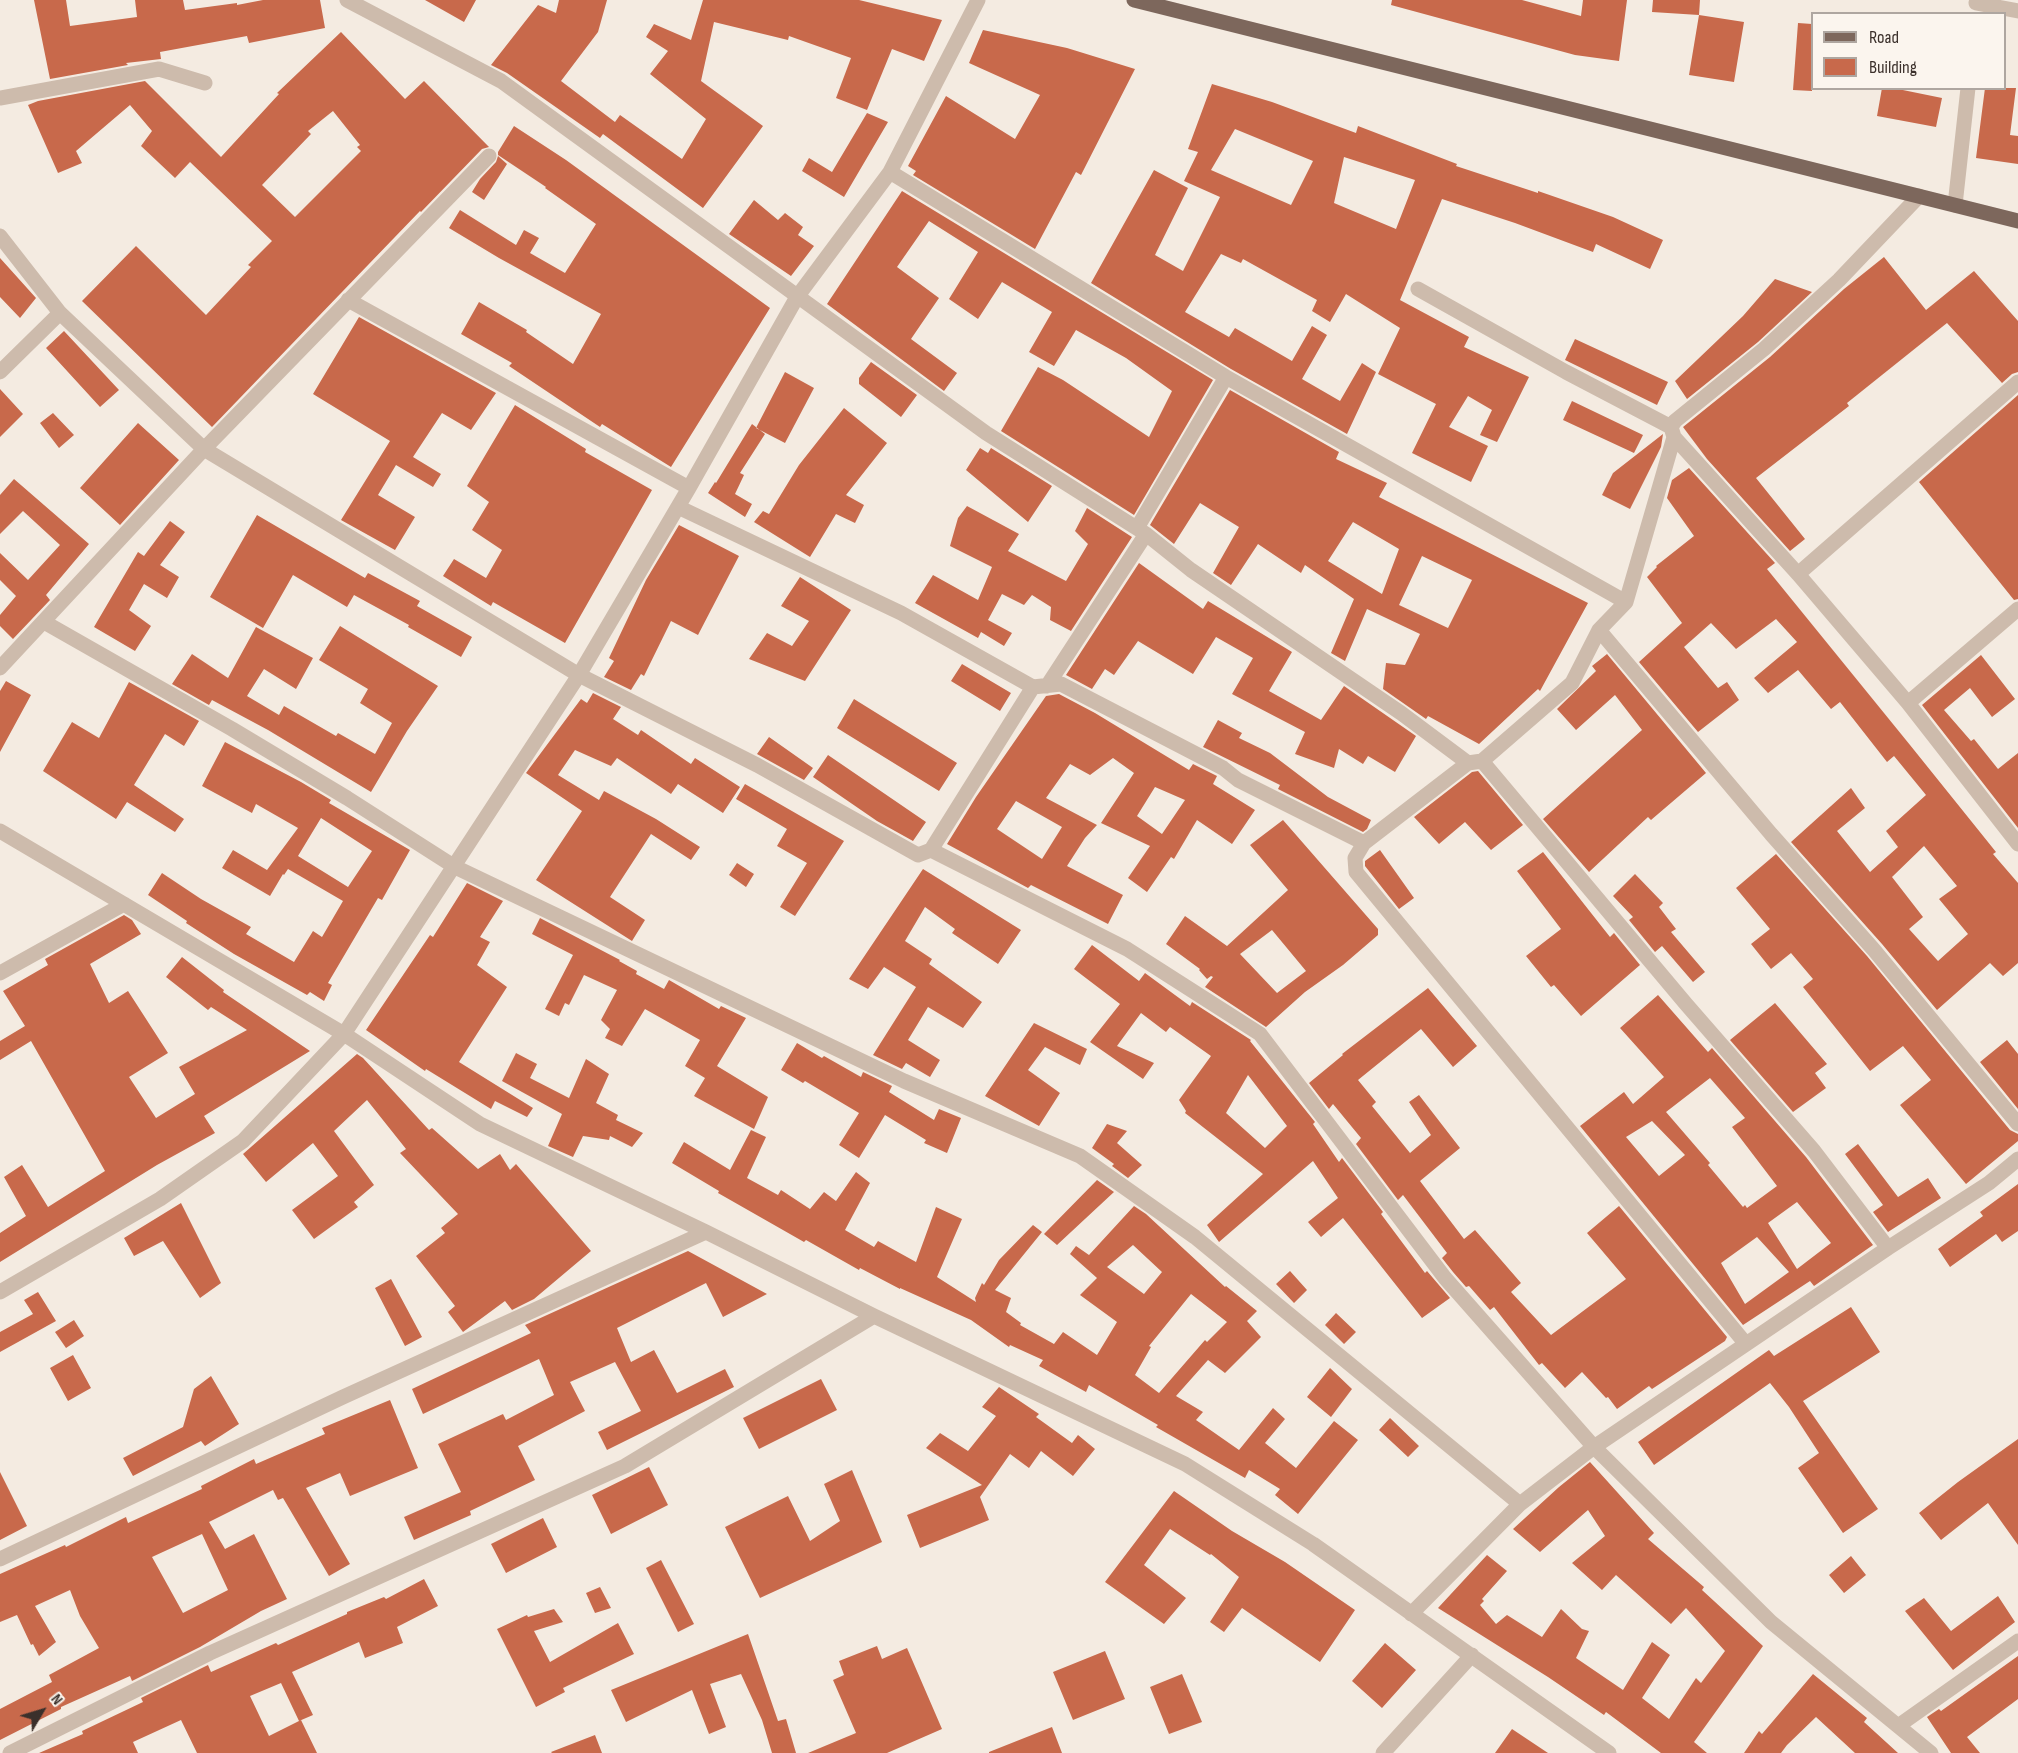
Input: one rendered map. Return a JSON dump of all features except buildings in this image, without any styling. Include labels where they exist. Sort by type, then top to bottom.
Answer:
[{"type":"main road","points":[[1134,0],[2018,221]]},
{"type":"street","points":[[346,0],[501,81],[986,433],[1142,531],[1191,570],[1475,762],[1814,1151],[1888,1248]]},
{"type":"street","points":[[0,1292],[160,1199],[243,1141],[344,1034],[579,675],[689,488],[797,297],[890,172],[978,0]]},
{"type":"street","points":[[1976,5],[2018,11]]},
{"type":"street","points":[[0,98],[159,69],[205,83]]},
{"type":"street","points":[[1955,206],[1968,90]]},
{"type":"street","points":[[0,668],[204,449],[489,156]]},
{"type":"street","points":[[890,172],[1226,377],[1626,602]]},
{"type":"street","points":[[1746,1344],[1356,872],[1355,858],[1364,843],[1475,762],[1572,683],[1599,630],[1626,602],[1675,421],[1764,349],[1839,280],[1919,196]]},
{"type":"street","points":[[0,236],[60,313],[204,449],[579,675],[757,765],[918,855],[931,850],[1142,531],[1226,377]]},
{"type":"street","points":[[1418,289],[1673,432],[1908,703],[2018,844]]},
{"type":"street","points":[[348,300],[689,488]]},
{"type":"street","points":[[0,372],[60,313]]},
{"type":"street","points":[[1798,574],[2018,382]]},
{"type":"street","points":[[678,507],[901,613],[1040,686],[1061,684],[1223,768],[1238,780],[1364,843]]},
{"type":"street","points":[[1908,703],[2018,609]]},
{"type":"street","points":[[44,622],[242,734],[455,867],[904,1081],[1080,1156],[1195,1238],[1520,1504]]},
{"type":"street","points":[[1599,630],[1770,834],[1874,950],[2018,1124]]},
{"type":"street","points":[[0,831],[344,1034],[480,1124],[1185,1464],[1313,1544],[1609,1753]]},
{"type":"street","points":[[931,850],[1127,949],[1260,1034],[1445,1278],[1594,1447],[1771,1622],[1931,1753]]},
{"type":"street","points":[[0,973],[124,904]]},
{"type":"street","points":[[1411,1614],[1520,1504],[1594,1447],[1888,1248],[1989,1183],[2018,1159]]},
{"type":"street","points":[[0,1558],[332,1402],[706,1232]]},
{"type":"street","points":[[10,1753],[210,1653],[625,1466],[874,1316]]},
{"type":"street","points":[[1899,1726],[2018,1641]]},
{"type":"street","points":[[1383,1753],[1472,1656]]}]
